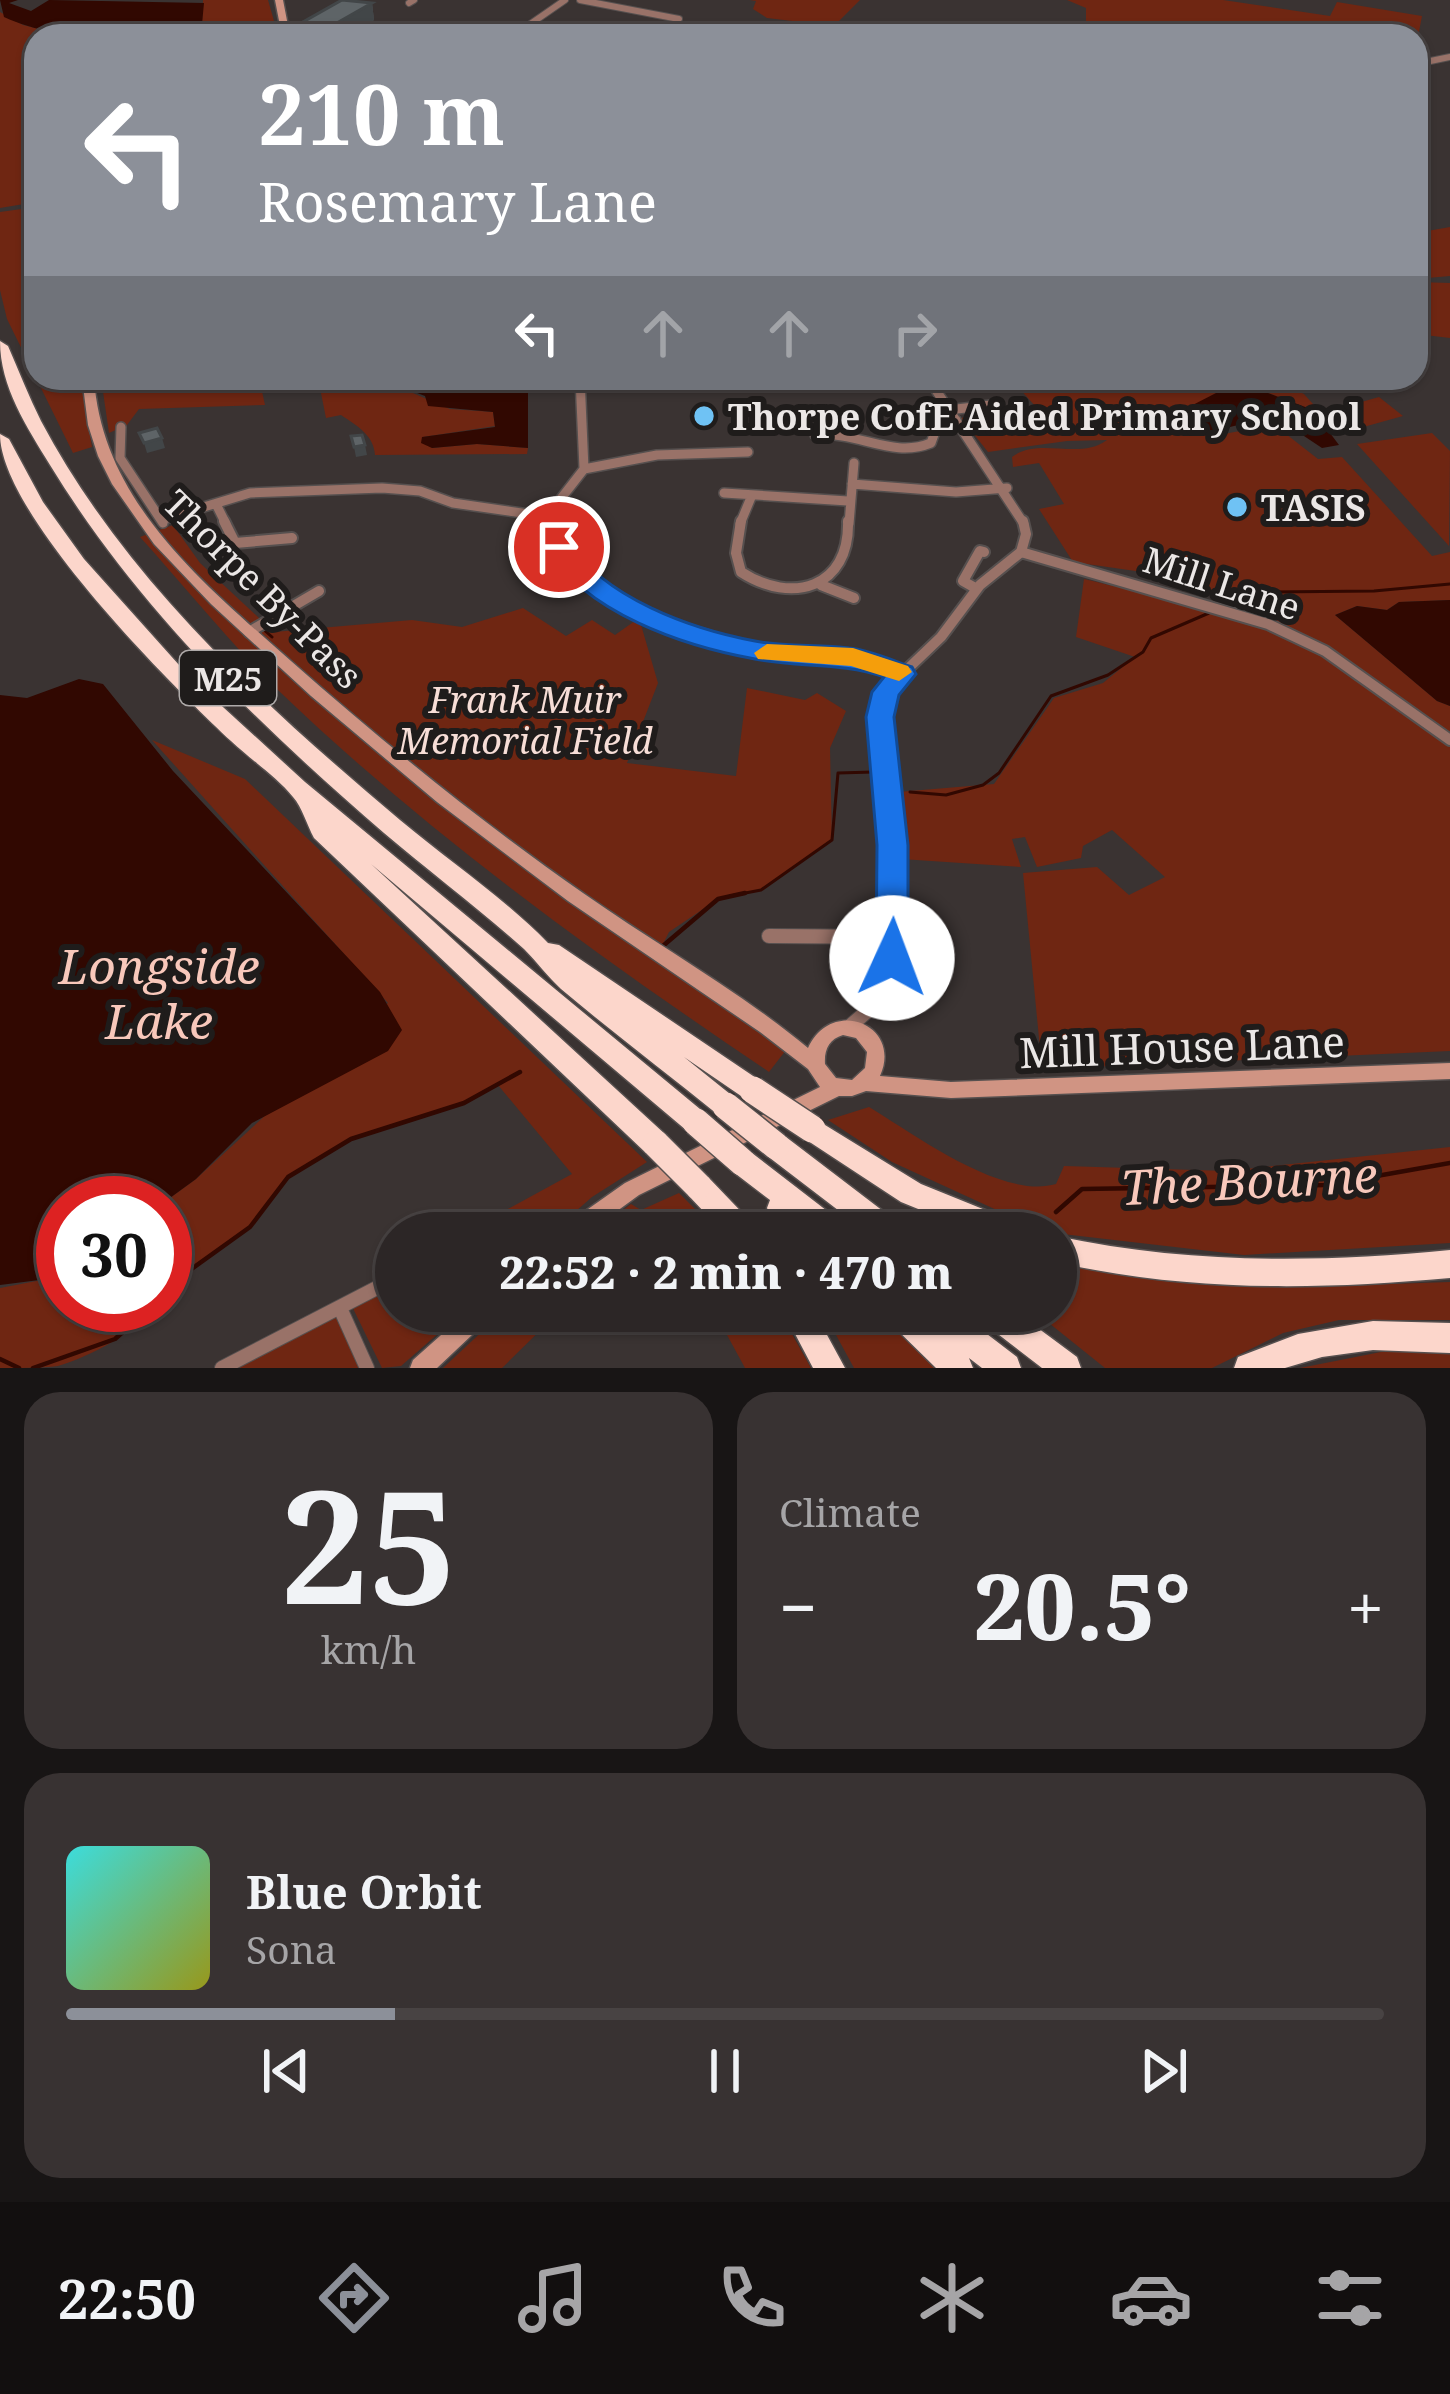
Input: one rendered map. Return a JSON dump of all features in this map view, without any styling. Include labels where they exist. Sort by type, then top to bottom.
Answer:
[{"type":"highway","name":"M25","points":[[0,346],[35,426],[75,493],[199,649],[299,748],[533,944],[566,978],[862,1212]]},
{"type":"highway","name":"M25","points":[[0,439],[61,540],[153,650],[304,795],[807,1212]]},
{"type":"highway","points":[[304,795],[322,832],[723,1212]]},
{"type":"highway","points":[[533,944],[578,966],[753,1090],[808,1116],[911,1193],[958,1212]]},
{"type":"highway","points":[[742,1162],[786,1212]]},
{"type":"highway","points":[[1077,1253],[1176,1274],[1290,1277],[1449,1264]]},
{"type":"highway","points":[[810,1332],[830,1368]]},
{"type":"highway","points":[[920,1332],[958,1368]]},
{"type":"highway","points":[[960,1332],[1006,1368]]},
{"type":"highway","points":[[1019,1332],[1066,1368]]},
{"type":"highway","points":[[1249,1368],[1309,1345],[1356,1335],[1450,1338]]},
{"type":"main road","name":"Thorpe By-Pass","points":[[90,390],[97,436],[125,495],[163,546],[356,727],[615,925],[748,1012],[779,1028],[822,1038]]},
{"type":"main road","name":"Thorpe By-Pass","points":[[748,1012],[816,1068]]},
{"type":"main road","points":[[808,1116],[816,1068],[812,1052],[822,1038],[843,1030],[874,1048],[917,1084]]},
{"type":"main road","points":[[600,1212],[632,1189],[808,1116],[840,1086],[863,1083],[874,1074],[874,1048]]},
{"type":"main road","points":[[816,1068],[840,1086]]},
{"type":"main road","name":"Mill House Lane","points":[[863,1083],[987,1089],[1450,1071]]},
{"type":"main road","points":[[421,1368],[460,1332]]},
{"type":"street","points":[[580,0],[679,19]]},
{"type":"street","points":[[529,24],[560,1]]},
{"type":"street","points":[[581,390],[584,469]]},
{"type":"street","points":[[843,1030],[871,1012],[886,982],[893,938],[892,845],[880,717],[886,692],[940,637],[977,589],[1021,552],[1026,534],[1006,488],[936,390]]},
{"type":"street","points":[[948,410],[991,405]]},
{"type":"street","points":[[815,435],[830,430],[856,435],[880,448],[913,449],[931,443],[938,426],[956,420]]},
{"type":"street","points":[[121,427],[120,458],[163,523],[259,492],[398,488],[545,519],[556,511],[574,476],[584,469],[657,455],[748,452]]},
{"type":"street","points":[[821,585],[830,578],[849,543],[848,501],[854,463]]},
{"type":"street","points":[[852,484],[956,492],[1006,488]]},
{"type":"street","points":[[724,493],[848,501]]},
{"type":"street","points":[[752,494],[741,512],[736,554],[741,572],[776,586],[821,585],[854,598]]},
{"type":"street","points":[[216,504],[235,543],[292,538]]},
{"type":"street","points":[[545,519],[564,559],[628,606],[656,620],[757,651],[853,657],[902,674]]},
{"type":"street","points":[[977,589],[963,581],[980,551],[984,552]]},
{"type":"street","name":"Mill Lane","points":[[1021,552],[1268,624],[1325,651],[1450,740]]},
{"type":"street","points":[[250,632],[319,592]]},
{"type":"street","points":[[769,936],[893,938]]},
{"type":"street","points":[[871,1012],[874,1048]]},
{"type":"street","points":[[223,1368],[375,1289]]},
{"type":"street","points":[[340,1308],[367,1368]]},
{"type":"green space","points":[[203,0],[268,0],[274,21],[273,24],[202,24]]},
{"type":"green space","points":[[750,0],[860,0],[836,24],[767,18],[753,9],[756,1]]},
{"type":"green space","points":[[1067,0],[1223,0],[1330,16],[1337,2],[1422,16],[1420,24],[1086,24],[1086,8]]},
{"type":"green space","points":[[0,12],[24,25],[24,204],[0,208]]},
{"type":"green space","points":[[24,209],[24,354],[7,319],[0,290],[0,212]]},
{"type":"green space","points":[[1450,227],[1450,276],[1428,278],[1428,231]]},
{"type":"green space","points":[[1428,282],[1450,283],[1450,338],[1428,335]]},
{"type":"green space","points":[[42,390],[82,390],[92,447],[73,453]]},
{"type":"green space","points":[[103,390],[262,390],[265,405],[139,409],[127,425],[109,433]]},
{"type":"green space","points":[[320,390],[406,390],[450,409],[493,412],[495,426],[423,437],[432,448],[477,444],[528,448],[527,454],[375,455],[368,436],[358,427],[341,415],[326,418]]},
{"type":"green space","name":"TASIS","points":[[1021,390],[1296,390],[1304,394],[1321,413],[1268,393],[1184,423],[1211,434],[1259,427],[1267,435],[1286,434],[1318,459],[1342,457],[1432,556],[1450,552],[1450,600],[1399,602],[1387,610],[1357,606],[1335,615],[1437,701],[1450,706],[1450,732],[1330,647],[1191,579],[1073,562],[1039,509],[1064,504],[1039,463],[1013,467],[1012,457],[1034,448],[1084,449],[1107,440],[988,452],[961,418],[1036,407]]},
{"type":"green space","points":[[1379,397],[1403,416],[1349,431],[1326,412]]},
{"type":"green space","points":[[1432,433],[1450,451],[1449,546],[1357,444]]},
{"type":"green space","name":"Frank Muir Memorial Field","points":[[173,525],[200,563],[274,632],[412,620],[462,627],[523,608],[566,636],[592,620],[615,635],[639,618],[658,683],[627,763],[736,776],[747,688],[805,700],[817,693],[846,711],[830,748],[832,840],[761,890],[718,899],[669,932],[656,958],[786,1050],[769,1072],[517,892],[337,745],[262,674],[140,537]]},
{"type":"green space","points":[[1084,579],[1214,611],[1289,638],[1352,674],[1450,746],[1450,1051],[1042,1069],[1023,873],[1097,867],[1129,895],[1165,877],[1112,830],[1083,846],[1081,858],[1037,867],[1025,837],[1012,839],[1021,867],[901,859],[898,792],[994,784],[1054,698],[1103,683],[1135,657],[1076,637]]},
{"type":"green space","points":[[152,740],[245,779],[647,1162],[575,1212],[502,1212],[572,1174],[498,1085],[464,1103],[351,1139],[288,1177],[250,1227],[192,1269],[192,1182],[388,1003]]},
{"type":"green space","points":[[869,1107],[959,1162],[1010,1183],[1034,1186],[1056,1184],[1064,1166],[1227,1171],[1450,1147],[1450,1243],[1244,1255],[1077,1236],[1077,1212],[1001,1212],[892,1162],[828,1120]]},
{"type":"green space","points":[[679,1193],[698,1212],[621,1212],[631,1204],[641,1210]]},
{"type":"green space","points":[[1077,1266],[1203,1285],[1450,1282],[1450,1320],[1339,1320],[1283,1333],[1212,1368],[1105,1368],[1060,1332],[1077,1332]]},
{"type":"green space","points":[[36,1281],[36,1332],[125,1332],[58,1366],[0,1368],[0,1288]]},
{"type":"green space","points":[[375,1281],[375,1332],[440,1332],[401,1366],[382,1368],[347,1296]]},
{"type":"green space","points":[[340,1308],[362,1368],[219,1368]]},
{"type":"green space","points":[[482,1332],[539,1332],[502,1368],[443,1368]]},
{"type":"green space","points":[[725,1332],[791,1332],[811,1368],[745,1368]]},
{"type":"green space","points":[[834,1332],[902,1332],[939,1368],[854,1368]]},
{"type":"green space","points":[[1391,1350],[1450,1354],[1450,1368],[1300,1368]]},
{"type":"water","points":[[0,0],[18,0],[9,3],[31,11],[49,0],[204,3],[202,24],[24,25],[4,17]]},
{"type":"water","points":[[409,390],[528,390],[528,448],[477,444],[432,448],[421,443],[422,437],[495,427],[493,412],[428,406],[425,396]]},
{"type":"water","points":[[1216,393],[1268,393],[1321,413],[1339,445],[1322,448],[1298,432],[1295,423],[1276,416],[1213,431],[1180,423],[1183,410]]},
{"type":"water","points":[[1450,600],[1450,706],[1437,701],[1335,615],[1357,606],[1387,610],[1399,602]]},
{"type":"water","name":"Longside Lake","points":[[79,679],[103,684],[173,771],[380,992],[402,1030],[388,1051],[252,1123],[192,1182],[192,1176],[36,1176],[36,1280],[0,1285],[0,695],[27,698]]},
{"type":"building","points":[[342,0],[372,3],[335,24],[303,22]]},
{"type":"building","points":[[157,428],[162,438],[144,443],[139,433]]},
{"type":"building","points":[[362,435],[365,445],[354,447],[351,436]]},
{"type":"waterway","points":[[1231,602],[1257,592],[1374,591],[1450,584]]},
{"type":"waterway","points":[[910,792],[946,795],[983,785],[999,773],[1051,696],[1108,675],[1143,652],[1151,638],[1209,613]]},
{"type":"waterway","points":[[263,629],[272,637]]},
{"type":"waterway","points":[[742,894],[761,890],[832,840],[838,773],[873,772]]},
{"type":"waterway","points":[[664,945],[718,899],[742,894]]},
{"type":"waterway","points":[[730,896],[742,894]]},
{"type":"waterway","points":[[192,1269],[250,1227],[288,1177],[351,1139],[464,1103],[520,1072]]},
{"type":"waterway","name":"The Bourne","points":[[1056,1212],[1082,1189],[1326,1185],[1450,1163]]},
{"type":"waterway","points":[[33,1368],[123,1332]]},
{"type":"waterway","points":[[0,1359],[19,1368]]},
{"type":"slow traffic","points":[[767,653],[853,657],[899,672]]},
{"type":"place","name":"Thorpe CofE Aided Primary School","points":[[704,416]]},
{"type":"place","name":"TASIS","points":[[1237,507]]},
{"type":"route","points":[[559,547],[569,563],[628,606],[656,620],[757,651],[853,657],[902,674],[886,692],[880,717],[892,845],[892,958]]}]
